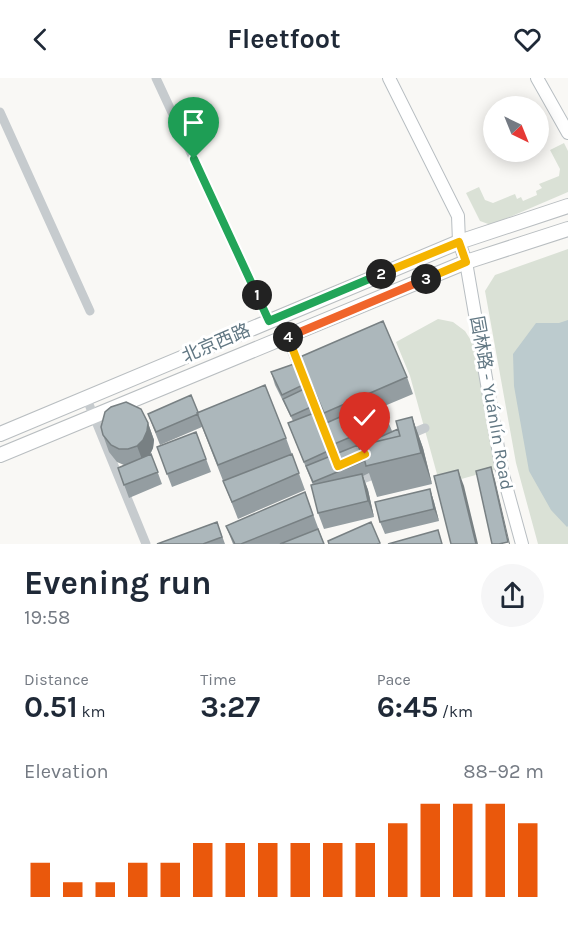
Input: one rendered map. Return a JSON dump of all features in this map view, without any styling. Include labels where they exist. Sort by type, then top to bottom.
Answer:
[{"type":"main road","name":"北京西路","points":[[0,434],[459,242],[568,206]]},
{"type":"main road","name":"北京西路","points":[[0,455],[466,262],[568,229]]},
{"type":"street","points":[[156,78],[269,321]]},
{"type":"street","name":"园林路 - Yuánlín Road","points":[[389,78],[458,216],[459,242],[466,262],[502,471],[522,544]]},
{"type":"street","points":[[537,78],[568,133]]},
{"type":"street","points":[[0,112],[90,311]]},
{"type":"street","points":[[286,337],[338,466]]},
{"type":"street","points":[[86,397],[146,544]]},
{"type":"street","points":[[398,439],[425,428]]},
{"type":"street","points":[[369,465],[374,475]]},
{"type":"street","points":[[339,488],[393,468]]},
{"type":"shaded area","points":[[564,143],[568,151],[568,192],[491,225],[480,221],[466,193],[479,187],[485,200],[493,203],[515,194],[517,199],[521,197],[523,201],[537,195],[536,191],[542,188],[539,184],[559,176],[560,169],[550,150]]},
{"type":"shaded area","points":[[568,249],[568,544],[538,544],[516,463],[485,291],[495,275]]},
{"type":"shaded area","points":[[438,319],[453,322],[465,331],[477,350],[497,469],[440,485],[410,376],[396,342]]},
{"type":"shaded area","points":[[568,320],[567,527],[551,510],[529,471],[514,386],[513,354],[536,323],[559,323]]},
{"type":"building","points":[[383,321],[407,377],[324,413],[300,357]]},
{"type":"building","points":[[294,364],[303,385],[282,395],[271,372]]},
{"type":"building","points":[[265,385],[286,438],[218,465],[197,413]]},
{"type":"building","points":[[304,389],[311,407],[291,416],[283,399]]},
{"type":"building","points":[[191,395],[198,414],[156,432],[148,414]]},
{"type":"building","points":[[379,400],[388,421],[332,445],[324,424]]},
{"type":"building","points":[[126,402],[141,409],[148,423],[147,431],[137,446],[119,449],[111,445],[103,435],[101,427],[105,412],[111,407]]},
{"type":"building","points":[[314,413],[328,451],[304,462],[288,423]]},
{"type":"building","points":[[412,417],[421,453],[366,466],[361,445],[400,436],[396,421]]},
{"type":"building","points":[[398,429],[400,436],[362,445]]},
{"type":"building","points":[[196,432],[206,459],[167,474],[157,447]]},
{"type":"building","points":[[358,445],[364,461],[313,482],[306,466]]},
{"type":"building","points":[[151,454],[158,472],[124,485],[118,468]]},
{"type":"building","points":[[292,454],[299,473],[232,502],[223,481]]},
{"type":"building","points":[[491,467],[508,542],[499,544],[492,544],[476,471]]},
{"type":"building","points":[[458,470],[476,544],[451,544],[434,476]]},
{"type":"building","points":[[362,474],[368,501],[318,513],[311,485]]},
{"type":"building","points":[[430,489],[434,509],[380,522],[375,502]]},
{"type":"building","points":[[305,492],[313,515],[241,544],[235,544],[226,526]]},
{"type":"building","points":[[217,522],[222,537],[203,544],[157,544]]},
{"type":"building","points":[[371,522],[380,543],[329,544],[328,541]]},
{"type":"building","points":[[318,529],[324,544],[280,544]]},
{"type":"building","points":[[438,530],[442,544],[388,544]]},
{"type":"route","points":[[194,159],[269,321],[459,242],[466,262],[286,337],[338,466],[365,454]]}]
